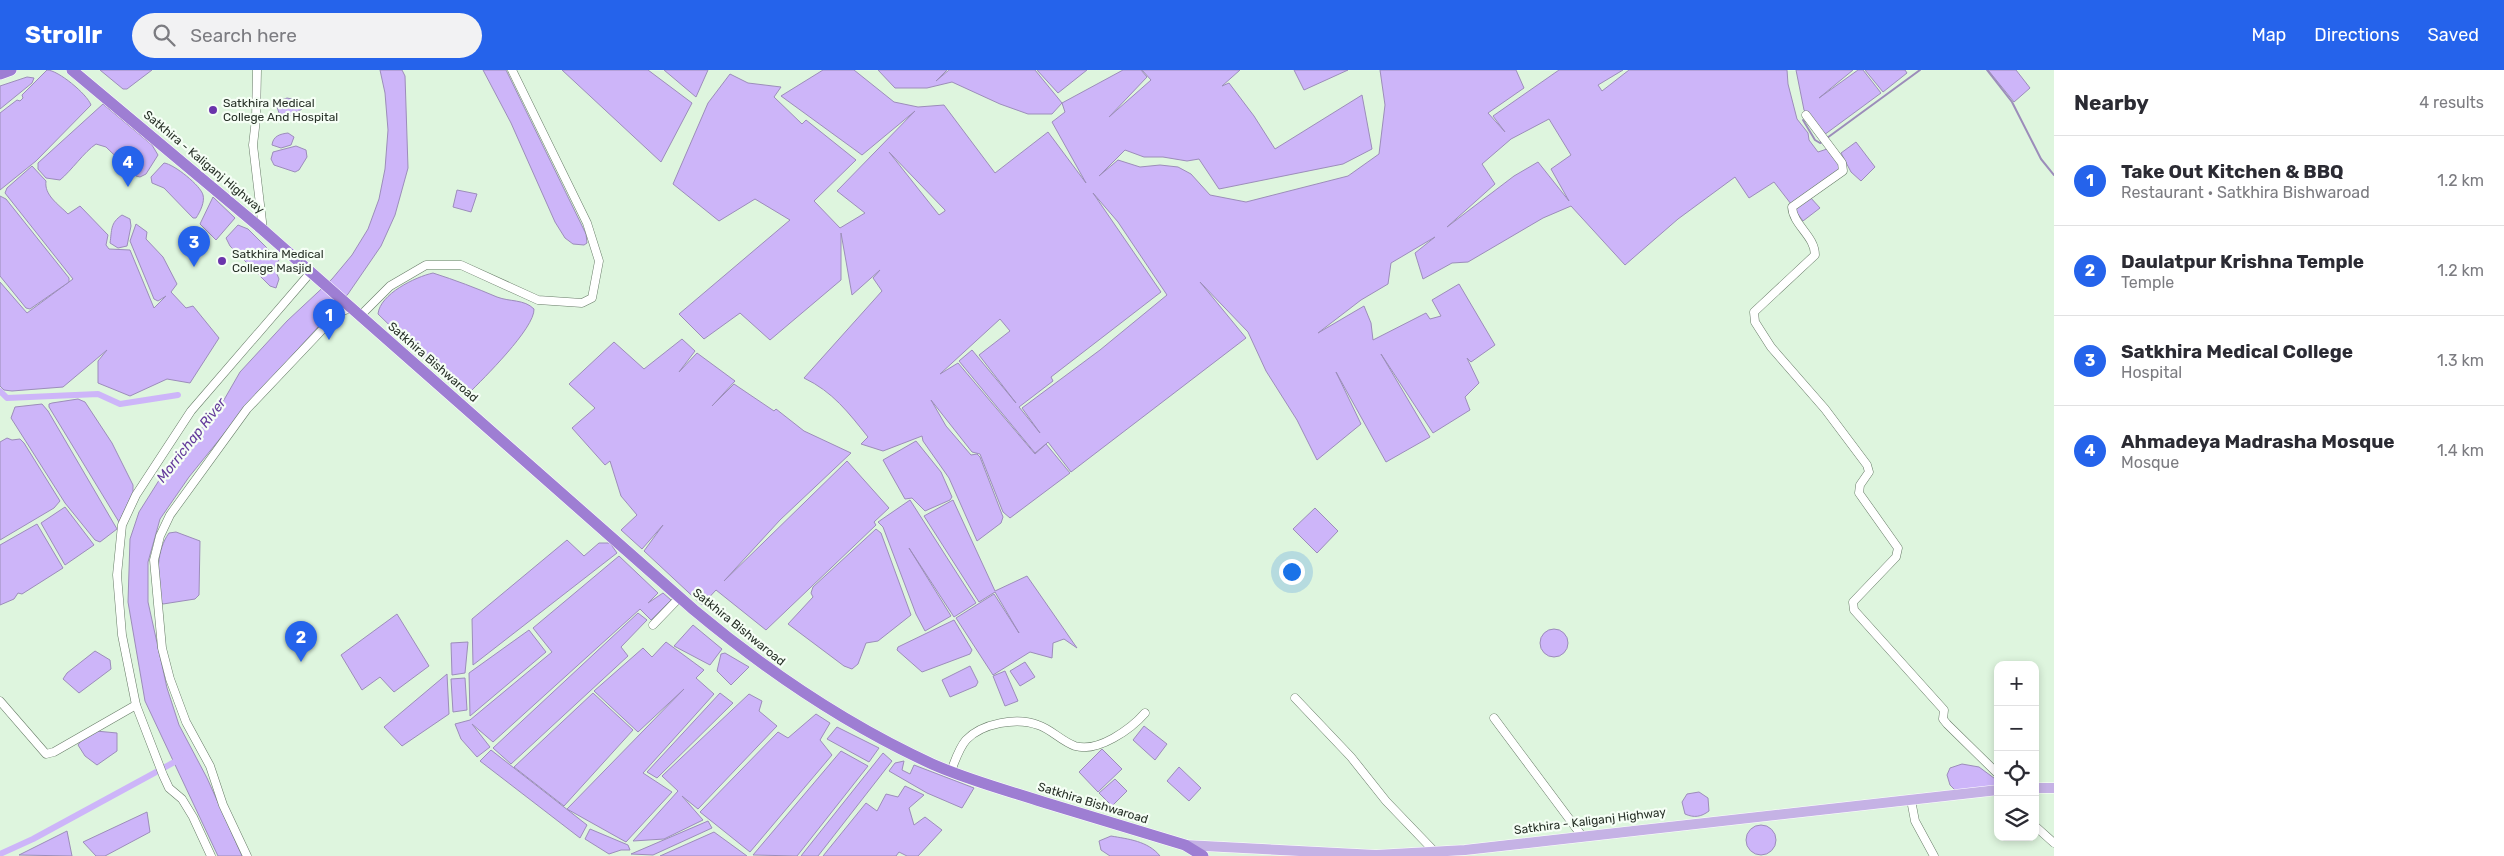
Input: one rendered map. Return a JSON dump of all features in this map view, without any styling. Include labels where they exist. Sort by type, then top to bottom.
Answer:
[{"type":"highway","points":[[0,74],[11,70]]},
{"type":"highway","name":"Satkhira - Kaliganj Highway","points":[[72,70],[264,230],[354,310]]},
{"type":"highway","name":"Satkhira Bishwaroad","points":[[354,310],[746,654],[778,676],[886,741],[951,771],[982,783],[1185,845],[1202,856]]},
{"type":"main road","points":[[2039,788],[2054,788]]},
{"type":"main road","name":"Satkhira - Kaliganj Highway","points":[[1185,845],[1376,855],[1465,850],[1994,790]]},
{"type":"street","points":[[256,70],[256,119],[253,144],[264,230]]},
{"type":"street","points":[[247,856],[223,805],[210,766],[186,722],[170,679],[162,648],[154,560],[160,536],[170,515],[247,409],[339,312],[354,310],[426,265],[461,265],[538,300],[582,303],[592,298],[599,260],[587,223],[512,70]]},
{"type":"street","points":[[1806,115],[1842,163],[1843,171],[1792,207],[1795,218],[1815,249],[1815,255],[1757,309],[1753,318],[1771,347],[1825,409],[1867,465],[1869,472],[1860,485],[1859,493],[1898,548],[1896,557],[1853,602],[1854,610],[1944,710],[1943,719],[1947,724],[1994,770]]},
{"type":"street","points":[[211,856],[193,816],[182,799],[169,788],[136,705],[122,636],[117,575],[122,525],[136,495],[191,411],[314,275]]},
{"type":"street","points":[[653,626],[680,597]]},
{"type":"street","points":[[1295,698],[1351,757],[1386,801],[1435,852]]},
{"type":"street","points":[[0,701],[46,754],[54,752],[136,705]]},
{"type":"street","points":[[951,771],[966,741],[977,731],[993,726],[1022,721],[1039,725],[1075,746],[1089,746],[1123,732],[1145,713]]},
{"type":"street","points":[[1494,718],[1582,836]]},
{"type":"street","points":[[1911,800],[1915,821],[1934,856]]},
{"type":"street","points":[[2039,830],[2054,843]]},
{"type":"shaded area","points":[[47,70],[58,74],[72,83],[91,105],[36,161],[0,190],[0,113],[17,100],[20,101],[23,98],[22,95]]},
{"type":"shaded area","points":[[100,70],[152,70],[127,89],[123,89]]},
{"type":"shaded area","points":[[380,70],[402,70],[405,76],[408,168],[395,215],[381,246],[348,294],[248,404],[189,477],[160,519],[148,562],[148,602],[167,688],[179,725],[207,778],[242,856],[218,856],[145,701],[128,602],[130,539],[139,512],[163,474],[221,405],[240,372],[287,321],[332,279],[352,255],[368,229],[379,199],[385,169],[388,130],[385,93]]},
{"type":"shaded area","points":[[483,70],[506,70],[586,234],[587,243],[584,245],[573,244],[565,238],[555,222],[511,123]]},
{"type":"shaded area","points":[[562,70],[648,70],[692,103],[661,162]]},
{"type":"shaded area","points":[[664,70],[708,70],[696,97]]},
{"type":"shaded area","points":[[823,70],[854,70],[894,102],[918,107],[944,105],[995,173],[1048,132],[1086,183],[1052,122],[1065,112],[1062,103],[1123,70],[1141,70],[1147,77],[1109,117],[1151,80],[1142,70],[1240,70],[1222,86],[1229,83],[1254,116],[1275,149],[1362,95],[1372,149],[1343,164],[1219,189],[1199,159],[1187,161],[1163,157],[1144,157],[1125,150],[1099,176],[1118,160],[1140,167],[1160,165],[1178,167],[1191,174],[1210,195],[1246,202],[1348,176],[1379,154],[1385,105],[1380,70],[1516,70],[1524,88],[1488,113],[1505,132],[1493,116],[1559,70],[1623,70],[1598,85],[1602,91],[1629,70],[1787,70],[1788,84],[1797,119],[1808,133],[1809,140],[1818,152],[1827,149],[1834,155],[1841,169],[1791,204],[1774,182],[1749,198],[1735,177],[1678,219],[1625,265],[1571,206],[1543,218],[1468,262],[1452,263],[1423,279],[1415,253],[1435,237],[1391,263],[1388,284],[1361,300],[1318,333],[1364,306],[1371,323],[1373,340],[1426,313],[1430,319],[1441,316],[1432,300],[1459,284],[1495,345],[1471,362],[1467,358],[1479,383],[1465,397],[1470,410],[1433,433],[1381,354],[1430,437],[1386,462],[1336,372],[1361,424],[1317,460],[1297,420],[1266,371],[1248,332],[1200,282],[1246,338],[1071,472],[1048,442],[1046,444],[1070,473],[1010,518],[1003,512],[980,454],[972,452],[931,400],[946,426],[971,455],[977,454],[980,457],[1003,517],[1001,523],[977,541],[949,478],[923,441],[922,436],[883,451],[861,444],[868,437],[847,411],[832,396],[804,378],[882,291],[873,278],[880,270],[852,295],[841,233],[841,280],[770,340],[740,313],[704,339],[679,314],[790,220],[755,199],[719,221],[673,184],[708,103],[730,74],[748,83],[781,87],[774,97],[802,124],[806,120],[856,160],[814,201],[840,228],[865,213],[837,191],[915,111],[862,155],[781,96]],"holes":[[[1549,119],[1571,155],[1551,169],[1569,201],[1538,162],[1514,176],[1447,227],[1495,184],[1482,164],[1511,139]],[[889,152],[945,210],[939,215]],[[1093,193],[1118,222],[1167,295],[1100,350],[1022,408],[1040,433],[1019,407],[1053,381],[1051,377],[1161,292]],[[1000,319],[1010,331],[979,355],[1016,403],[972,350],[959,361],[1035,453],[1046,444],[1035,454],[958,363],[940,374]]]},
{"type":"shaded area","points":[[878,70],[947,70],[936,81],[949,70],[1035,70],[1062,103],[1052,114],[1028,114],[1000,104],[952,82],[927,88],[895,88]]},
{"type":"shaded area","points":[[1037,70],[1087,70],[1058,93]]},
{"type":"shaded area","points":[[1294,70],[1348,70],[1304,90]]},
{"type":"shaded area","points":[[1796,70],[1853,70],[1819,98],[1858,70],[1863,70],[1881,93],[1824,135],[1804,110]]},
{"type":"shaded area","points":[[1865,70],[1905,70],[1907,73],[1883,92]]},
{"type":"shaded area","points":[[1988,70],[2016,70],[2030,88],[2014,102]]},
{"type":"shaded area","points":[[27,77],[34,78],[32,83],[0,109],[0,86]]},
{"type":"shaded area","points":[[287,98],[297,100],[302,109],[288,117],[279,113],[277,107],[282,100]]},
{"type":"shaded area","points":[[103,104],[152,145],[158,155],[146,174],[140,177],[136,176],[106,147],[96,144],[60,180],[46,178],[38,169],[38,163]]},
{"type":"shaded area","points":[[288,133],[294,137],[291,145],[281,148],[272,145],[277,136]]},
{"type":"shaded area","points":[[1856,142],[1875,167],[1861,181],[1851,172],[1841,153]]},
{"type":"shaded area","points":[[296,146],[306,150],[307,157],[299,170],[295,172],[274,165],[271,159],[273,152]]},
{"type":"shaded area","points":[[164,163],[180,171],[201,191],[203,201],[196,218],[193,218],[164,188],[152,183],[151,177]]},
{"type":"shaded area","points":[[32,166],[46,181],[49,195],[68,214],[80,206],[108,235],[106,245],[109,249],[130,250],[154,308],[166,296],[158,301],[154,299],[130,241],[136,224],[147,232],[146,239],[163,257],[177,284],[171,292],[186,308],[193,306],[219,338],[190,383],[167,379],[130,396],[98,383],[98,361],[107,350],[63,387],[12,391],[4,390],[0,386],[0,282],[27,313],[73,279],[5,193],[7,188]]},
{"type":"shaded area","points":[[457,190],[477,194],[471,212],[453,207]]},
{"type":"shaded area","points":[[0,196],[6,199],[69,278],[69,282],[30,309],[26,308],[0,276]]},
{"type":"shaded area","points":[[213,197],[235,218],[216,240],[200,224]]},
{"type":"shaded area","points":[[1810,197],[1820,208],[1803,221],[1794,209]]},
{"type":"shaded area","points":[[122,215],[130,219],[131,226],[127,246],[118,248],[110,243],[111,234],[113,224]]},
{"type":"shaded area","points":[[238,225],[248,229],[279,260],[274,267],[279,279],[276,288],[270,286],[230,246],[226,238]]},
{"type":"shaded area","points":[[433,273],[502,299],[521,302],[534,309],[532,317],[518,340],[469,393],[462,393],[447,381],[378,314],[380,307],[392,293],[408,282]]},
{"type":"shaded area","points":[[682,339],[695,351],[679,372],[697,353],[735,381],[712,406],[734,384],[774,411],[776,409],[804,431],[851,453],[780,520],[724,581],[847,461],[889,508],[874,522],[876,525],[766,630],[716,590],[702,605],[644,551],[663,525],[642,549],[621,530],[637,515],[621,496],[610,461],[605,465],[572,428],[595,408],[569,384],[614,342],[644,369]]},
{"type":"shaded area","points":[[78,399],[85,402],[112,443],[133,485],[133,492],[119,522],[49,407],[49,404],[52,403]]},
{"type":"shaded area","points":[[42,404],[48,411],[117,529],[100,542],[95,540],[65,503],[11,418],[15,407]]},
{"type":"shaded area","points":[[7,438],[12,440],[20,439],[24,443],[60,501],[54,508],[0,540],[0,442]]},
{"type":"shaded area","points":[[916,441],[941,472],[952,497],[950,500],[925,511],[912,498],[905,499],[883,460]]},
{"type":"shaded area","points":[[910,500],[976,603],[954,617],[909,548],[951,616],[925,631],[916,614],[883,527],[878,522]]},
{"type":"shaded area","points":[[953,500],[995,591],[1027,576],[1077,648],[1064,639],[1053,643],[1052,658],[1030,652],[993,675],[956,618],[994,594],[1019,633],[995,592],[979,602],[924,516]]},
{"type":"shaded area","points":[[65,507],[94,545],[65,565],[41,523]]},
{"type":"shaded area","points":[[1315,508],[1338,531],[1317,553],[1293,529]]},
{"type":"shaded area","points":[[37,524],[63,568],[22,594],[18,593],[14,599],[0,605],[0,545]]},
{"type":"shaded area","points":[[876,529],[881,533],[911,615],[878,641],[866,643],[858,664],[852,669],[844,666],[788,624],[813,597],[811,593],[813,587]]},
{"type":"shaded area","points":[[176,532],[200,541],[199,595],[195,599],[163,604],[158,596],[160,555],[169,533]]},
{"type":"shaded area","points":[[567,540],[584,556],[599,543],[610,543],[617,553],[473,665],[472,619]]},
{"type":"shaded area","points":[[619,556],[658,593],[648,603],[663,593],[671,600],[651,620],[640,609],[493,742],[472,724],[490,747],[477,757],[461,739],[455,724],[470,720],[552,652],[533,628]]},
{"type":"shaded area","points":[[638,613],[647,620],[621,647],[628,656],[511,764],[493,748]]},
{"type":"shaded area","points":[[397,614],[429,666],[394,692],[380,677],[362,690],[341,655]]},
{"type":"shaded area","points":[[954,620],[972,650],[970,654],[922,672],[897,650],[898,647]]},
{"type":"shaded area","points":[[693,625],[722,649],[710,665],[674,646]]},
{"type":"shaded area","points":[[1554,629],[1564,633],[1568,643],[1564,653],[1554,657],[1544,653],[1540,643],[1544,633]]},
{"type":"shaded area","points":[[529,630],[546,652],[470,716],[469,673]]},
{"type":"shaded area","points":[[468,642],[465,673],[452,675],[451,643]]},
{"type":"shaded area","points":[[666,642],[704,670],[696,678],[714,694],[643,773],[672,792],[626,842],[567,809],[684,689],[638,732],[594,691],[643,648],[652,657]]},
{"type":"shaded area","points":[[95,651],[110,660],[111,669],[79,693],[63,679],[67,673]]},
{"type":"shaded area","points":[[725,653],[749,667],[731,685],[717,671],[721,654]]},
{"type":"shaded area","points":[[1025,662],[1035,677],[1020,686],[1010,671]]},
{"type":"shaded area","points":[[970,666],[978,682],[976,686],[950,697],[942,680]]},
{"type":"shaded area","points":[[1005,671],[1018,701],[1005,706],[993,676]]},
{"type":"shaded area","points":[[447,674],[449,714],[402,746],[384,727]]},
{"type":"shaded area","points":[[465,678],[467,710],[453,712],[451,679]]},
{"type":"shaded area","points":[[593,693],[633,730],[564,806],[514,767]]},
{"type":"shaded area","points":[[720,693],[733,703],[657,778],[647,772]]},
{"type":"shaded area","points":[[749,694],[762,701],[759,711],[777,726],[698,809],[682,796],[703,820],[664,839],[633,841],[678,791],[662,776]]},
{"type":"shaded area","points":[[816,714],[830,723],[820,740],[832,755],[750,852],[700,812],[778,732],[788,738]]},
{"type":"shaded area","points":[[1144,726],[1167,744],[1155,760],[1133,740]]},
{"type":"shaded area","points":[[837,727],[879,748],[869,762],[827,739]]},
{"type":"shaded area","points":[[96,731],[117,733],[117,751],[97,765],[85,756],[78,745],[83,738]]},
{"type":"shaded area","points":[[1102,749],[1122,769],[1098,792],[1079,772]]},
{"type":"shaded area","points":[[491,750],[587,825],[580,838],[480,761]]},
{"type":"shaded area","points":[[841,751],[868,766],[797,856],[753,855]]},
{"type":"shaded area","points":[[883,753],[892,761],[818,856],[801,856]]},
{"type":"shaded area","points":[[904,761],[902,770],[910,774],[914,765],[974,788],[962,808],[927,793],[889,771],[895,763]]},
{"type":"shaded area","points":[[1962,764],[1979,767],[1994,778],[1994,788],[1955,790],[1950,785],[1947,775],[1950,768]]},
{"type":"shaded area","points":[[1179,767],[1201,788],[1189,801],[1167,781]]},
{"type":"shaded area","points":[[1115,779],[1127,791],[1112,806],[1099,793]]},
{"type":"shaded area","points":[[905,786],[924,795],[909,808],[914,825],[925,817],[942,830],[918,856],[907,856],[899,852],[896,856],[823,856],[866,803],[877,811],[886,794],[898,797]]},
{"type":"shaded area","points":[[1699,792],[1708,798],[1709,811],[1697,816],[1685,814],[1682,802],[1687,794]]},
{"type":"shaded area","points":[[147,812],[150,832],[105,856],[96,856],[83,842]]},
{"type":"shaded area","points":[[708,821],[712,828],[653,855],[631,854]]},
{"type":"shaded area","points":[[1761,825],[1772,829],[1776,840],[1772,851],[1761,855],[1750,851],[1746,840],[1750,829]]},
{"type":"shaded area","points":[[590,829],[628,845],[630,850],[621,850],[609,854],[585,839]]},
{"type":"shaded area","points":[[67,831],[72,856],[19,855]]},
{"type":"shaded area","points":[[714,832],[747,856],[660,856]]},
{"type":"shaded area","points":[[1111,836],[1144,844],[1160,856],[1110,856],[1101,850],[1099,841]]},
{"type":"waterway","points":[[1827,138],[1920,70]]},
{"type":"waterway","points":[[1987,70],[2012,102],[2041,159],[2054,175]]},
{"type":"waterway","points":[[1803,120],[1815,140],[1820,143],[1824,141]]},
{"type":"waterway","points":[[0,391],[7,398],[98,394],[120,404],[178,395]]},
{"type":"waterway","points":[[0,854],[33,839],[180,759]]},
{"type":"place","name":"Satkhira Medical College And Hospital","points":[[213,110]]},
{"type":"place","name":"Ahmadeya Madrasha Mosque","points":[[128,187]]},
{"type":"place","name":"Satkhira Medical College Masjid","points":[[222,261]]},
{"type":"place","name":"Satkhira Medical College","points":[[194,267]]},
{"type":"place","name":"Take Out Kitchen & BBQ","points":[[329,340]]},
{"type":"place","name":"Daulatpur Krishna Temple","points":[[301,662]]},
{"type":"water label","name":"Morrichap River","points":[[191,440]]}]
